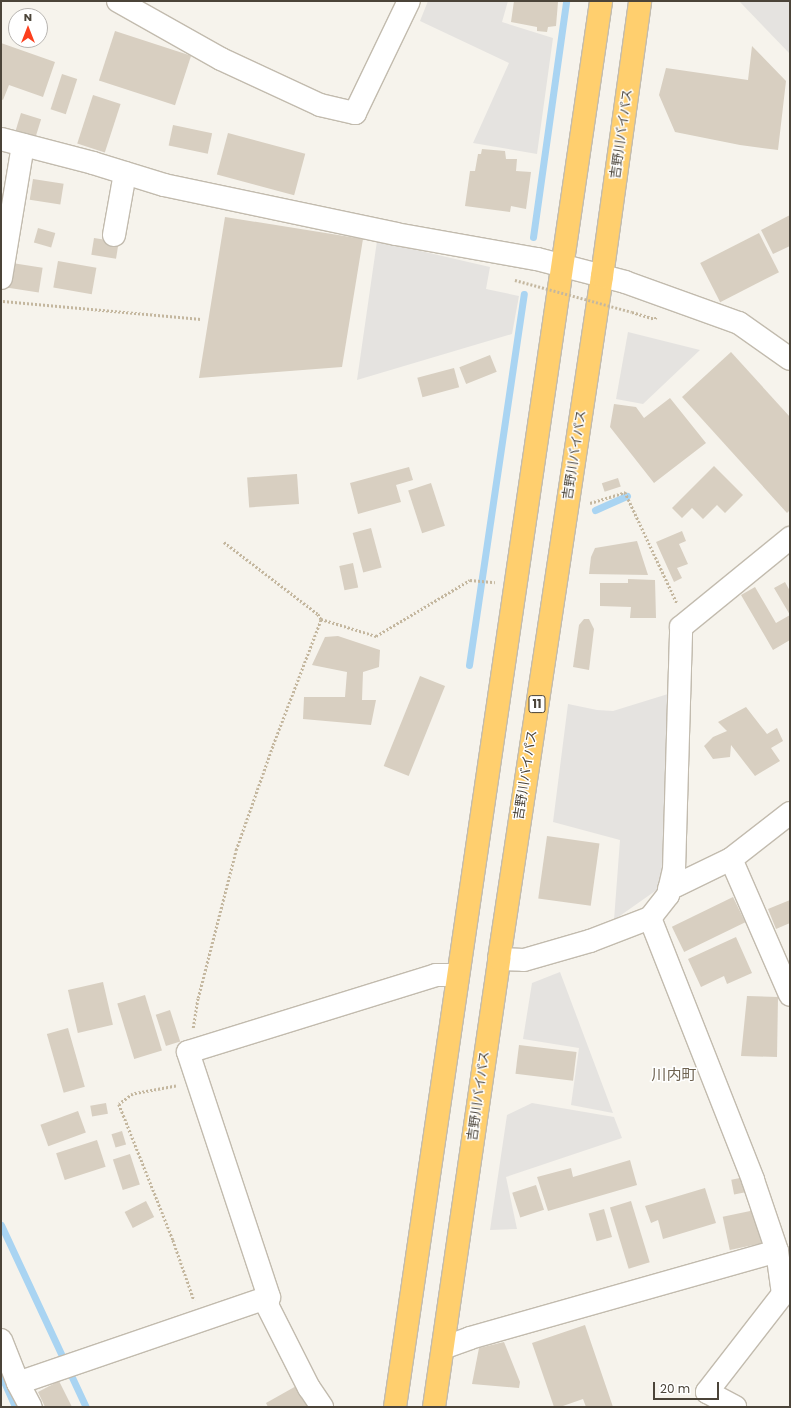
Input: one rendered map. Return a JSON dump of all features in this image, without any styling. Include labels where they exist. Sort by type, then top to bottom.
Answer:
[{"type":"highway","points":[[394,1407],[514,583],[563,266],[600,1]]},
{"type":"highway","name":"吉野川バイパス","points":[[434,1407],[498,959],[602,276],[640,1]]},
{"type":"street","points":[[118,1],[221,59],[320,105],[355,112],[409,1]]},
{"type":"street","points":[[1,139],[164,185],[396,234],[537,260],[625,282],[739,323],[790,359]]},
{"type":"street","points":[[1,278],[23,145]]},
{"type":"street","points":[[114,235],[125,173]]},
{"type":"street","points":[[498,959],[524,960],[590,941],[650,918],[668,894],[674,870],[681,627],[790,538]]},
{"type":"street","points":[[669,889],[731,859],[790,813]]},
{"type":"street","points":[[731,859],[790,995]]},
{"type":"street","points":[[650,918],[753,1180],[777,1251],[782,1294],[702,1400],[735,1407]]},
{"type":"street","points":[[322,1407],[309,1388],[267,1305],[269,1297],[188,1052],[436,975],[458,975]]},
{"type":"street","points":[[443,1348],[470,1338],[777,1251]]},
{"type":"street","points":[[18,1383],[269,1297]]},
{"type":"street","points":[[1,1340],[18,1383],[31,1407]]},
{"type":"path","points":[[515,280],[651,318]]},
{"type":"path","points":[[1,301],[201,319]]},
{"type":"path","points":[[588,504],[625,492],[686,623]]},
{"type":"path","points":[[224,542],[318,614],[321,619],[376,636],[470,580],[488,581]]},
{"type":"path","points":[[188,1052],[198,998],[236,850],[273,745],[321,619]]},
{"type":"path","points":[[198,1082],[133,1094],[119,1104],[172,1240],[200,1320]]},
{"type":"shaded area","points":[[428,1],[508,1],[502,22],[553,38],[537,154],[473,143],[509,63],[420,21]]},
{"type":"shaded area","points":[[739,1],[790,1],[790,54]]},
{"type":"shaded area","points":[[377,241],[490,267],[486,289],[519,296],[512,334],[357,380]]},
{"type":"shaded area","points":[[628,332],[700,350],[643,404],[616,399]]},
{"type":"shaded area","points":[[668,694],[668,882],[614,920],[620,840],[553,822],[568,704],[597,710],[613,711]]},
{"type":"shaded area","points":[[560,972],[613,1113],[571,1105],[579,1048],[523,1039],[532,983]]},
{"type":"shaded area","points":[[532,1103],[614,1117],[622,1138],[506,1177],[517,1229],[490,1230],[507,1115]]},
{"type":"building","points":[[514,1],[558,2],[556,26],[548,27],[547,32],[537,31],[537,27],[511,22]]},
{"type":"building","points":[[115,31],[191,56],[175,105],[99,80]]},
{"type":"building","points":[[1,43],[8,45],[8,48],[15,48],[55,62],[43,97],[9,85],[3,100],[1,99]]},
{"type":"building","points":[[752,46],[786,81],[778,150],[740,145],[675,132],[659,95],[666,68],[748,80]]},
{"type":"building","points":[[62,74],[77,79],[66,114],[51,109]]},
{"type":"building","points":[[93,95],[121,104],[105,152],[77,144]]},
{"type":"building","points":[[21,113],[41,119],[36,136],[16,130]]},
{"type":"building","points":[[173,125],[212,133],[208,154],[169,146]]},
{"type":"building","points":[[228,133],[305,154],[294,195],[217,175]]},
{"type":"building","points":[[482,149],[505,151],[506,159],[517,159],[516,171],[531,172],[526,209],[511,206],[510,212],[465,206],[470,171],[475,171],[478,154],[481,154]]},
{"type":"building","points":[[33,179],[64,184],[60,205],[30,200]]},
{"type":"building","points":[[790,215],[790,246],[773,254],[761,230]]},
{"type":"building","points":[[225,217],[363,239],[342,367],[199,378]]},
{"type":"building","points":[[38,228],[55,233],[51,247],[34,242]]},
{"type":"building","points":[[759,233],[779,272],[720,302],[700,263]]},
{"type":"building","points":[[94,238],[119,242],[116,259],[91,255]]},
{"type":"building","points":[[58,261],[96,268],[92,294],[53,288]]},
{"type":"building","points":[[12,263],[43,268],[39,293],[8,288]]},
{"type":"building","points":[[731,352],[790,417],[790,510],[787,513],[682,397]]},
{"type":"building","points":[[490,355],[497,372],[466,384],[459,367]]},
{"type":"building","points":[[454,368],[459,387],[422,397],[417,378]]},
{"type":"building","points":[[670,398],[706,443],[654,483],[610,427],[614,404],[636,407],[644,418]]},
{"type":"building","points":[[714,466],[743,495],[725,513],[717,505],[703,519],[692,508],[682,518],[672,508]]},
{"type":"building","points":[[409,467],[413,480],[396,485],[401,502],[358,514],[350,483]]},
{"type":"building","points":[[297,474],[299,504],[249,507],[247,477]]},
{"type":"building","points":[[618,478],[621,487],[605,492],[602,483]]},
{"type":"building","points":[[431,483],[445,526],[422,533],[408,490]]},
{"type":"building","points":[[371,528],[382,568],[363,573],[353,533]]},
{"type":"building","points":[[682,531],[686,541],[679,544],[688,564],[677,568],[682,578],[674,582],[656,542]]},
{"type":"building","points":[[637,541],[648,575],[589,574],[591,557],[595,548]]},
{"type":"building","points":[[353,563],[358,587],[345,590],[339,566]]},
{"type":"building","points":[[628,579],[655,580],[656,618],[630,618],[631,607],[600,606],[600,583],[628,583]]},
{"type":"building","points":[[785,582],[790,591],[790,615],[774,588]]},
{"type":"building","points":[[755,587],[776,623],[790,615],[790,640],[773,650],[741,595]]},
{"type":"building","points":[[584,619],[589,619],[594,629],[589,670],[573,667],[579,625]]},
{"type":"building","points":[[338,636],[380,650],[379,667],[363,672],[362,700],[376,700],[371,725],[303,719],[304,697],[345,697],[347,672],[312,665],[325,637]]},
{"type":"building","points":[[420,676],[445,686],[409,776],[384,766]]},
{"type":"building","points":[[746,707],[767,734],[777,728],[783,741],[771,748],[780,761],[755,776],[731,745],[730,757],[713,759],[704,746],[713,737],[727,731],[718,722]]},
{"type":"building","points":[[547,836],[599,843],[591,906],[538,898]]},
{"type":"building","points":[[733,897],[745,922],[684,952],[672,927]]},
{"type":"building","points":[[790,900],[790,923],[776,929],[768,909]]},
{"type":"building","points":[[736,937],[752,973],[727,984],[724,976],[701,987],[688,959]]},
{"type":"building","points":[[103,982],[113,1025],[78,1033],[68,990]]},
{"type":"building","points":[[145,995],[162,1050],[134,1059],[117,1003]]},
{"type":"building","points":[[747,996],[778,997],[777,1057],[741,1056]]},
{"type":"building","points":[[170,1010],[180,1041],[166,1046],[156,1015]]},
{"type":"building","points":[[68,1028],[85,1087],[64,1093],[47,1034]]},
{"type":"building","points":[[519,1045],[577,1052],[573,1081],[515,1074]]},
{"type":"building","points":[[106,1103],[108,1114],[92,1117],[90,1106]]},
{"type":"building","points":[[78,1111],[86,1133],[48,1146],[40,1125]]},
{"type":"building","points":[[122,1131],[126,1144],[116,1148],[111,1134]]},
{"type":"building","points":[[97,1140],[106,1167],[65,1180],[56,1153]]},
{"type":"building","points":[[130,1154],[140,1184],[123,1190],[113,1160]]},
{"type":"building","points":[[630,1160],[637,1185],[548,1211],[537,1177],[571,1168],[573,1177]]},
{"type":"building","points":[[745,1177],[748,1192],[734,1194],[731,1180]]},
{"type":"building","points":[[536,1185],[544,1210],[520,1217],[512,1193]]},
{"type":"building","points":[[705,1188],[716,1223],[663,1239],[658,1220],[651,1223],[645,1206]]},
{"type":"building","points":[[146,1201],[154,1217],[133,1228],[125,1212]]},
{"type":"building","points":[[631,1201],[650,1262],[629,1269],[610,1207]]},
{"type":"building","points":[[604,1209],[612,1237],[597,1241],[589,1213]]},
{"type":"building","points":[[755,1210],[762,1243],[730,1250],[723,1217]]},
{"type":"building","points":[[585,1325],[613,1407],[586,1407],[583,1399],[560,1407],[554,1407],[532,1343]]},
{"type":"building","points":[[504,1342],[520,1382],[519,1388],[472,1384],[479,1348]]},
{"type":"building","points":[[59,1381],[72,1407],[45,1407],[38,1392]]},
{"type":"building","points":[[298,1385],[310,1407],[268,1407],[266,1403]]},
{"type":"waterway","points":[[533,237],[566,1]]},
{"type":"waterway","points":[[469,665],[524,294]]},
{"type":"waterway","points":[[595,510],[627,496]]},
{"type":"waterway","points":[[1,1225],[86,1407]]},
{"type":"waterway","points":[[1,1375],[15,1407]]},
{"type":"district","name":"川内町","points":[[674,1075]]}]
